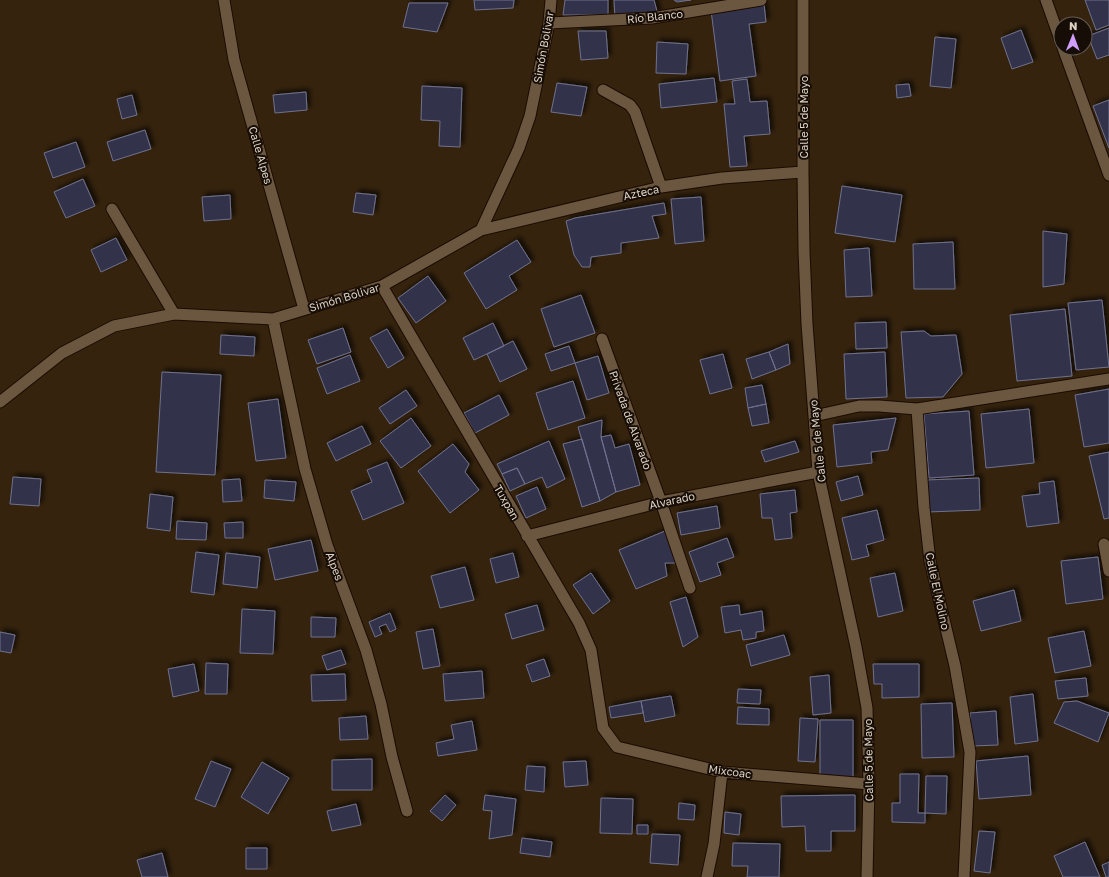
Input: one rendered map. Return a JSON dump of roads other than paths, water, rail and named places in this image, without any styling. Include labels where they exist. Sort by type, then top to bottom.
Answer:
[{"type":"street","name":"Calle Alpes","points":[[224,0],[234,60],[304,310]]},
{"type":"street","name":"Simón Bolivar","points":[[0,402],[62,353],[114,326],[174,314],[273,319],[382,286],[481,230],[519,148],[530,116],[549,23],[551,0]]},
{"type":"street","name":"Río Blanco","points":[[549,23],[652,18],[761,0]]},
{"type":"street","name":"Calle 5 de Mayo","points":[[803,0],[803,172],[807,324],[818,472],[868,708],[869,784],[867,877]]},
{"type":"street","points":[[1046,0],[1053,20]]},
{"type":"street","points":[[1066,56],[1109,176]]},
{"type":"street","points":[[603,90],[630,105],[635,112],[661,188]]},
{"type":"street","name":"Azteca","points":[[481,230],[661,188],[722,178],[803,172]]},
{"type":"street","points":[[112,209],[174,314]]},
{"type":"street","name":"Tuxpan","points":[[382,286],[579,623],[591,650],[603,728]]},
{"type":"street","name":"Alpes","points":[[273,319],[305,469],[327,545],[366,650],[381,704],[392,758],[407,811]]},
{"type":"street","name":"Privada de Alvarado","points":[[602,339],[661,502],[690,588]]},
{"type":"street","points":[[814,416],[859,406],[917,409],[1109,379]]},
{"type":"street","name":"Calle El Molino","points":[[917,409],[924,508],[930,562],[954,666],[970,752],[964,877]]},
{"type":"street","name":"Alvarado","points":[[527,536],[661,502],[818,472]]},
{"type":"street","points":[[1104,544],[1109,571]]},
{"type":"street","name":"Mixcoac","points":[[603,728],[617,748],[722,772],[869,784]]},
{"type":"street","points":[[707,877],[714,844],[722,772]]}]
